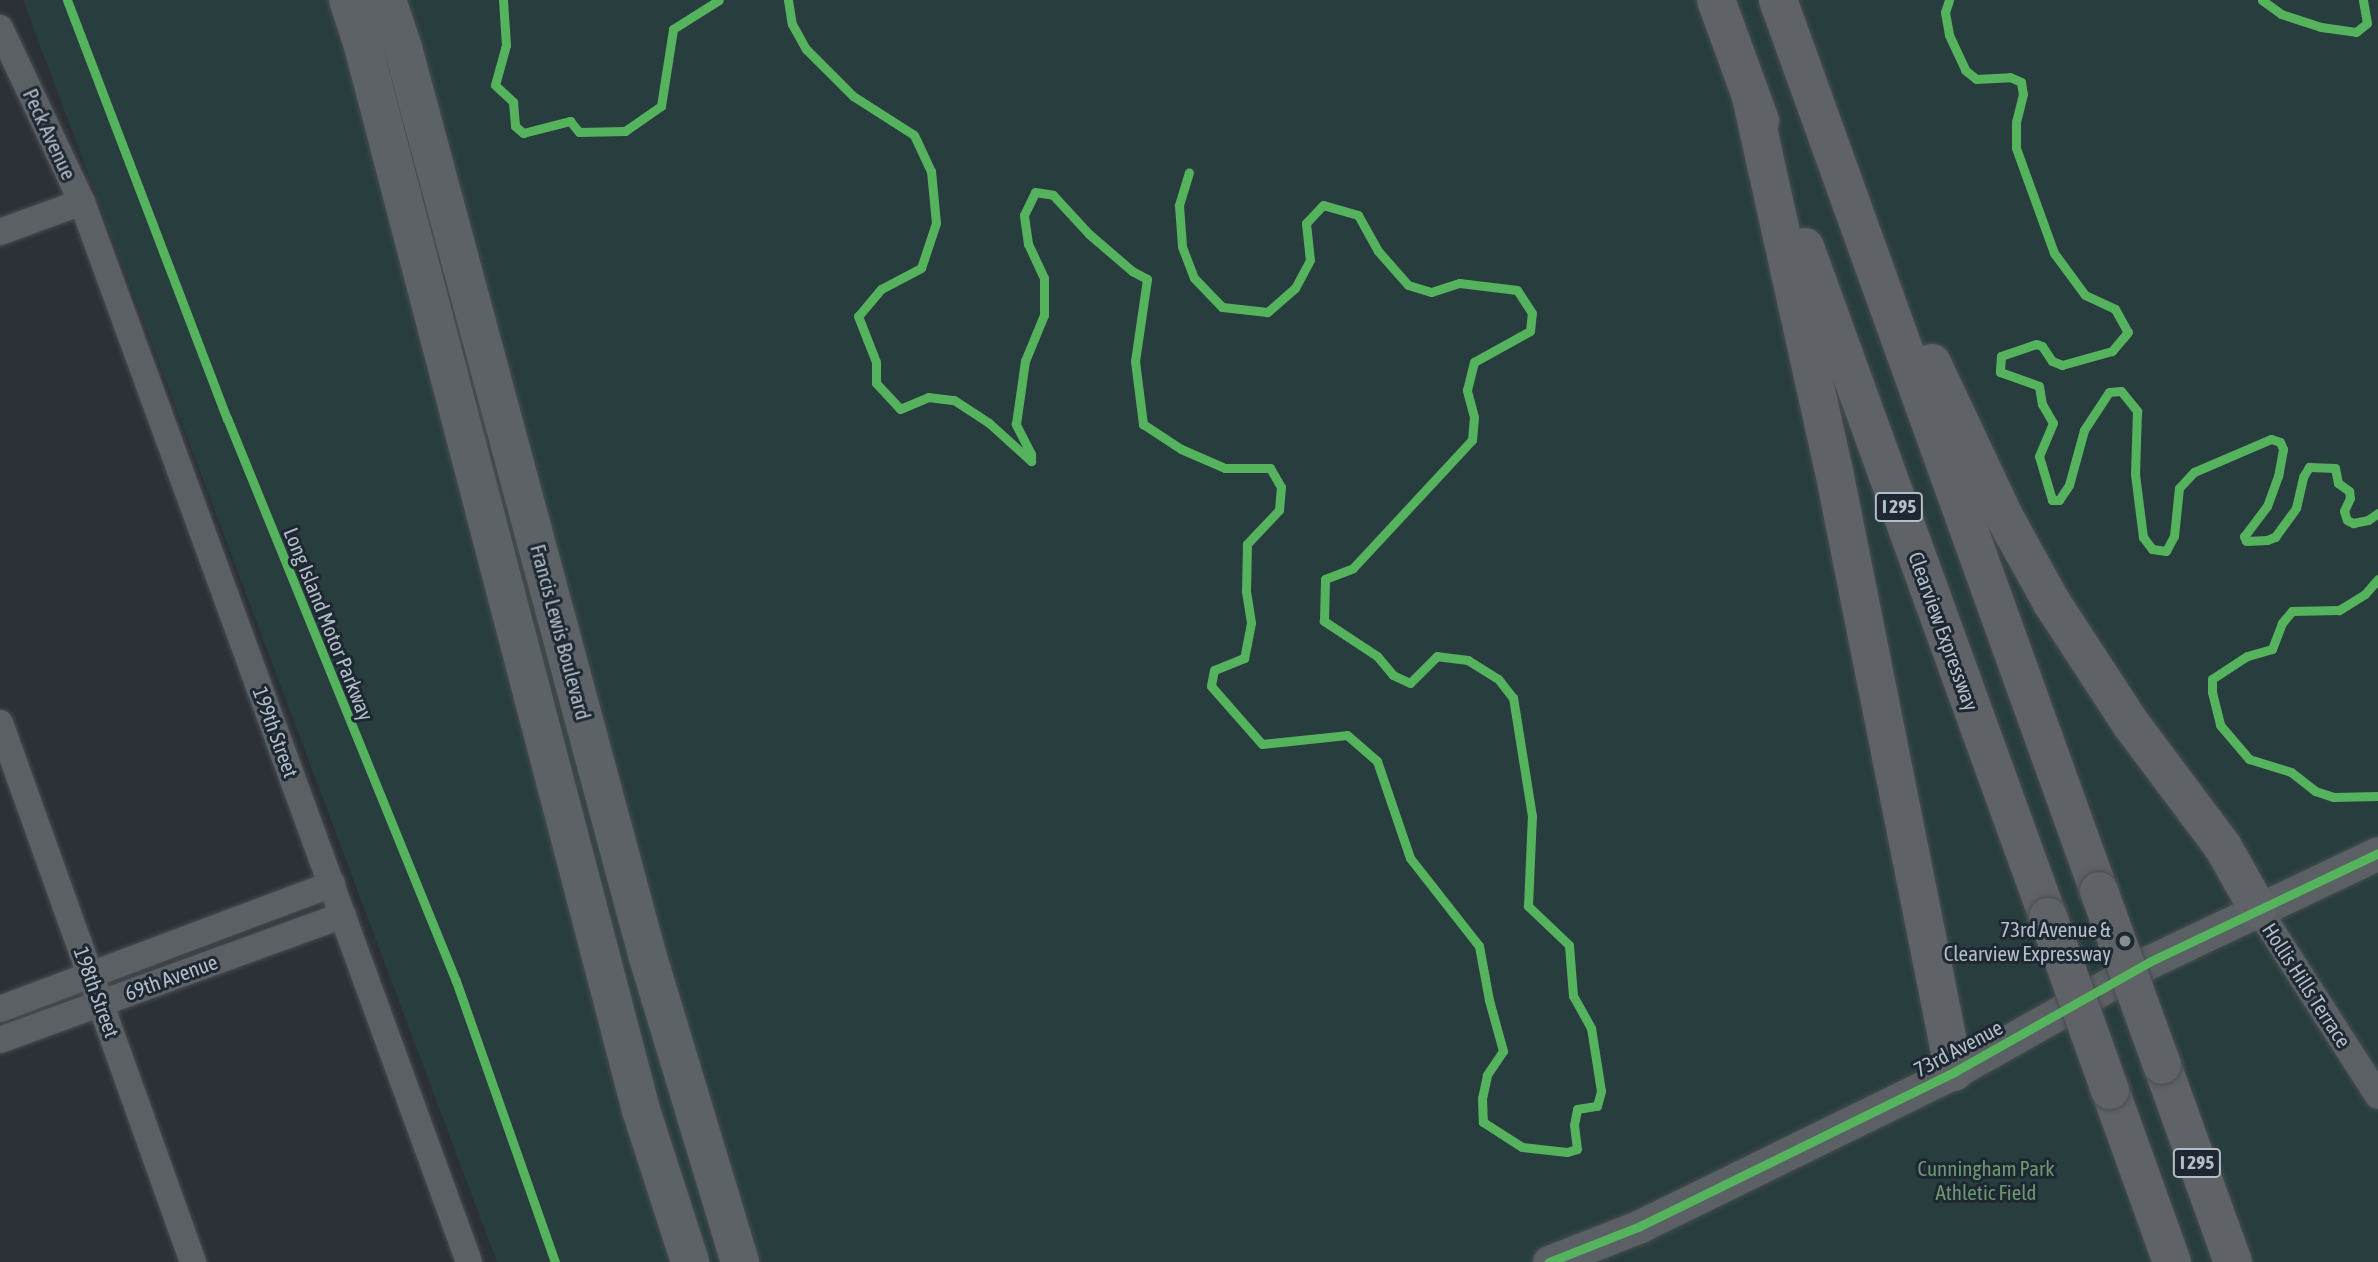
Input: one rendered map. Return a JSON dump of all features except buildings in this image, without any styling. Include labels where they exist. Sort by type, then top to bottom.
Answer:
[{"type":"highway","name":"Clearview Expressway","points":[[1716,0],[2172,1262]]},
{"type":"highway","name":"I 295","points":[[1778,0],[2233,1262]]},
{"type":"highway","points":[[1751,97],[1833,466],[1954,1072]]},
{"type":"highway","points":[[1832,149],[1989,485],[2035,573],[2116,702],[2223,847],[2258,909]]},
{"type":"main road","name":"Francis Lewis Boulevard","points":[[348,0],[362,43],[641,1110],[690,1262]]},
{"type":"main road","name":"Francis Lewis Boulevard","points":[[387,0],[414,88],[647,954],[740,1262]]},
{"type":"street","name":"Peck Avenue","points":[[0,28],[82,202]]},
{"type":"street","points":[[0,232],[82,202]]},
{"type":"street","name":"199th Street","points":[[82,202],[469,1262]]},
{"type":"street","name":"198th Street","points":[[0,723],[193,1262]]},
{"type":"street","name":"73rd Avenue","points":[[1549,1262],[1638,1227],[1954,1072],[2151,961],[2378,853]]},
{"type":"street","name":"69th Avenue","points":[[0,1009],[332,884]]},
{"type":"street","name":"Hollis Hills Terrace","points":[[2258,909],[2378,1096]]},
{"type":"street","name":"69th Avenue","points":[[0,1040],[343,915]]},
{"type":"green space","name":"Cunningham Park Athletic Field","points":[[23,0],[2378,0],[2378,1262],[497,1262]]},
{"type":"cycle path","name":"Long Island Motor Parkway","points":[[67,0],[227,418],[456,981],[555,1262]]},
{"type":"cycle path","points":[[503,0],[506,45],[495,85],[513,102],[515,126],[523,133],[570,121],[579,132],[625,131],[661,106],[673,29],[719,0]]},
{"type":"cycle path","points":[[788,0],[792,24],[806,49],[853,96],[914,135],[931,171],[936,223],[921,268],[881,289],[858,316],[876,362],[876,383],[900,409],[928,397],[954,400],[989,423],[1031,461],[1031,454],[1016,424],[1025,361],[1044,315],[1044,278],[1028,244],[1024,215],[1035,192],[1053,195],[1089,234],[1132,271],[1147,279],[1135,361],[1143,424],[1181,449],[1225,468],[1270,468],[1281,487],[1279,510],[1247,544],[1246,591],[1251,623],[1244,658],[1214,670],[1211,686],[1262,744],[1347,735],[1377,761],[1410,858],[1479,946],[1489,1000],[1503,1051],[1487,1075],[1482,1098],[1483,1122],[1522,1147],[1567,1152],[1577,1149],[1574,1125],[1577,1109],[1597,1106],[1601,1091],[1591,1028],[1573,996],[1569,945],[1528,906],[1532,816],[1513,698],[1498,679],[1468,660],[1437,656],[1410,683],[1393,675],[1377,656],[1324,621],[1325,579],[1353,568],[1472,440],[1474,417],[1467,390],[1474,362],[1530,331],[1532,313],[1517,290],[1459,283],[1431,292],[1408,285],[1378,251],[1358,215],[1323,205],[1306,223],[1310,260],[1295,288],[1267,312],[1222,307],[1194,278],[1182,246],[1179,205],[1189,172]]},
{"type":"cycle path","points":[[1949,0],[1945,12],[1949,35],[1965,70],[1976,79],[2010,77],[2021,82],[2023,94],[2016,122],[2016,148],[2054,253],[2085,295],[2115,309],[2128,332],[2112,351],[2062,365],[2052,361],[2042,346],[2036,344],[2001,356],[2000,372],[2039,386],[2042,404],[2053,423],[2039,456],[2052,500],[2059,500],[2069,485],[2084,430],[2109,392],[2121,391],[2137,411],[2135,474],[2143,537],[2152,549],[2166,551],[2174,536],[2179,488],[2194,472],[2271,439],[2280,442],[2283,449],[2278,476],[2267,506],[2244,536],[2246,541],[2275,537],[2296,508],[2303,477],[2309,467],[2335,468],[2338,483],[2349,491],[2350,498],[2344,511],[2347,520],[2353,523],[2368,520],[2378,513]]},
{"type":"cycle path","points":[[2262,0],[2281,14],[2321,27],[2356,32],[2367,23],[2363,0]]},
{"type":"cycle path","points":[[2378,579],[2365,594],[2339,610],[2292,611],[2282,623],[2272,649],[2247,656],[2212,679],[2212,692],[2220,725],[2249,759],[2291,772],[2315,791],[2333,797],[2378,796]]},
{"type":"cycle path","points":[[1549,1262],[1638,1227],[1954,1072],[2151,961],[2378,853]]},
{"type":"place","name":"73rd Avenue & Clearview Expressway","points":[[2125,941]]}]
